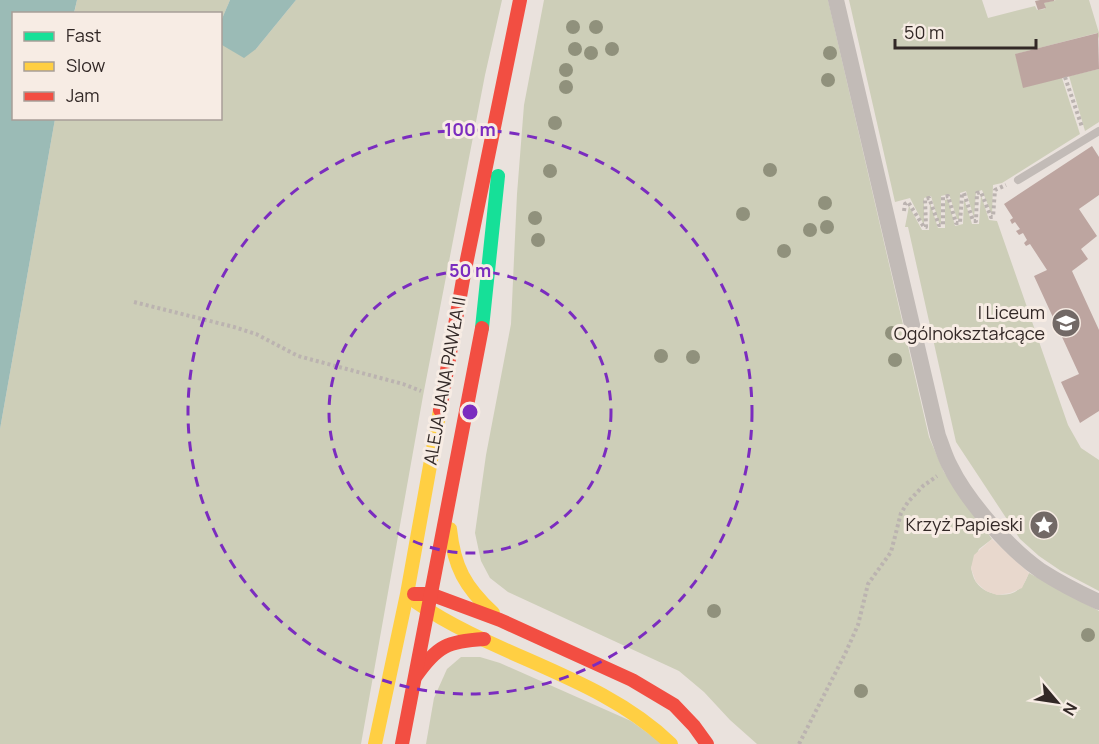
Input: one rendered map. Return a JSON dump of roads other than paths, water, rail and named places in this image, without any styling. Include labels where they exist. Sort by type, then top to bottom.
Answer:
[{"type":"main road","name":"ALEJA JANA PAWŁA II","points":[[375,744],[407,594],[464,274],[520,0]]},
{"type":"main road","name":"ALEJA JANA PAWŁA II","points":[[402,744],[484,314],[508,62]]},
{"type":"main road","points":[[447,512],[454,557],[462,577],[473,595],[500,620]]},
{"type":"main road","points":[[407,594],[430,594],[500,620],[632,680],[674,705],[707,744]]},
{"type":"main road","points":[[407,594],[427,610],[610,699],[651,724],[671,744]]},
{"type":"main road","points":[[414,678],[427,660],[445,644],[458,640],[484,639]]},
{"type":"street","points":[[836,0],[938,436],[950,468],[982,513],[1012,547],[1039,570],[1068,588],[1099,602]]},
{"type":"lane","points":[[1018,180],[1099,131]]},
{"type":"water","points":[[0,0],[77,0],[74,12],[12,12],[12,120],[55,120],[0,429]]},
{"type":"water","points":[[230,0],[296,0],[256,49],[244,58],[222,45],[222,19]]},
{"type":"place","name":"I Liceum Ogólnokształcące","points":[[1066,323]]},
{"type":"place","name":"Krzyż Papieski","points":[[1044,525]]}]
